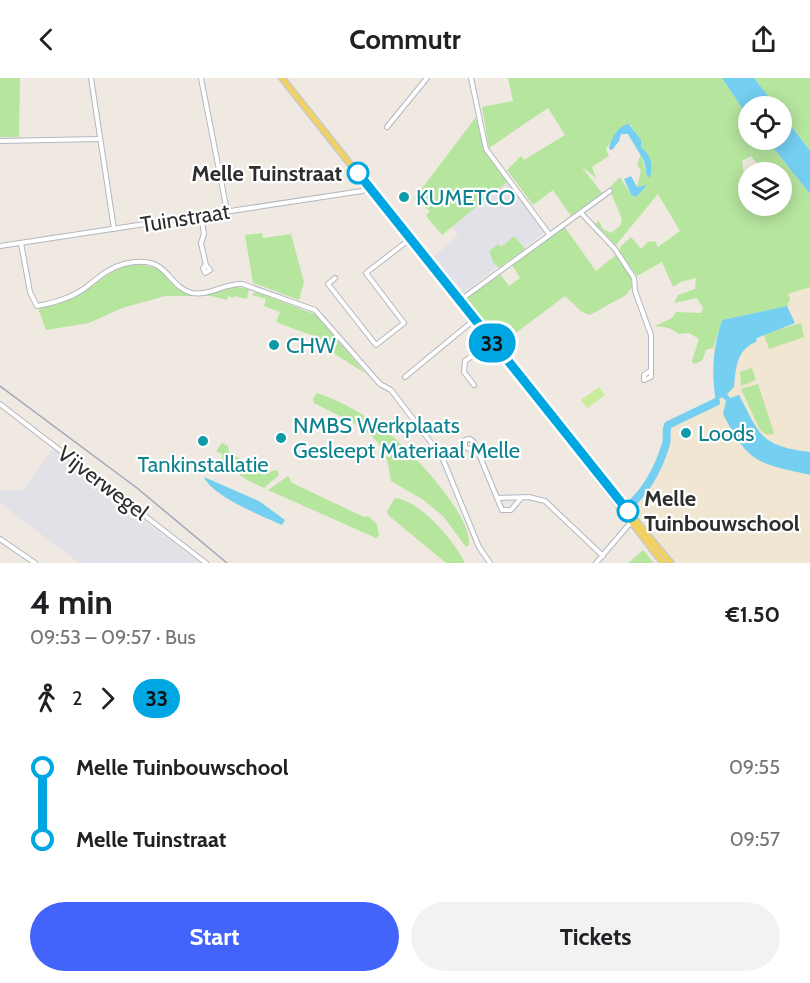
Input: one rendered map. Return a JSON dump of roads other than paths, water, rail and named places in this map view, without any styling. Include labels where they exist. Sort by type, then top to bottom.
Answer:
[{"type":"main road","points":[[282,78],[570,441],[671,563]]},
{"type":"main road","points":[[570,441],[663,563]]},
{"type":"street","points":[[91,78],[114,229]]},
{"type":"street","points":[[201,78],[227,211]]},
{"type":"street","points":[[387,127],[427,78]]},
{"type":"street","points":[[471,78],[486,149],[549,234]]},
{"type":"street","points":[[0,141],[100,140]]},
{"type":"street","name":"Tuinstraat","points":[[0,246],[362,191],[369,187]]},
{"type":"street","points":[[459,301],[610,191]]},
{"type":"street","points":[[581,213],[615,249],[634,278],[635,291],[651,335],[653,347],[650,370]]},
{"type":"street","points":[[201,215],[204,234],[201,243],[206,265]]},
{"type":"street","points":[[334,278],[328,284],[376,345],[404,323],[366,273],[410,239]]},
{"type":"street","points":[[21,243],[30,292],[37,306],[74,295],[113,268],[144,263],[162,268],[181,287],[192,292],[203,293],[234,283],[242,284],[315,310],[380,384],[392,390],[441,457],[479,547],[490,563]]},
{"type":"street","points":[[405,377],[474,320]]},
{"type":"street","points":[[474,385],[464,372],[465,362],[492,342]]},
{"type":"street","name":"Vijverwegel","points":[[0,404],[206,563]]},
{"type":"street","points":[[478,453],[501,510],[507,512],[519,504],[521,498]]},
{"type":"street","points":[[497,498],[545,501],[603,556]]},
{"type":"street","points":[[596,563],[632,524],[632,516]]},
{"type":"street","points":[[632,524],[640,526]]},
{"type":"street","points":[[0,539],[35,563]]},
{"type":"water","points":[[722,78],[754,78],[768,96],[738,96],[738,102]]},
{"type":"water","points":[[629,124],[641,140],[641,147],[649,157],[650,177],[647,177],[644,161],[628,134],[621,134],[612,150],[609,149],[615,134],[621,127]]},
{"type":"water","points":[[792,127],[810,151],[810,194],[792,171],[792,162],[785,162],[775,150],[792,150]]},
{"type":"water","points":[[631,176],[637,187],[647,185],[636,197],[631,195],[624,179]]},
{"type":"water","points":[[787,306],[795,323],[757,338],[756,342],[744,350],[738,360],[734,387],[727,394],[730,398],[739,395],[758,429],[771,442],[810,452],[810,475],[766,464],[748,452],[723,414],[726,401],[722,397],[716,402],[714,391],[714,360],[722,320]]},
{"type":"water","points":[[204,477],[259,501],[285,520],[282,525],[238,505],[217,491]]},
{"type":"waterway","points":[[629,506],[641,493],[656,470],[666,444],[668,425],[716,402]]},
{"type":"railway","points":[[0,386],[137,488],[227,563]]},
{"type":"place","name":"Melle Tuinstraat","points":[[358,173]]},
{"type":"place","name":"KUMETCO","points":[[404,197]]},
{"type":"place","name":"CHW","points":[[274,345]]},
{"type":"place","name":"Loods","points":[[686,433]]},
{"type":"place","name":"NMBS Werkplaats Gesleept Materiaal Melle","points":[[281,438]]},
{"type":"place","name":"Tankinstallatie","points":[[203,441]]},
{"type":"place","name":"Melle Tuinbouwschool","points":[[628,511]]}]
